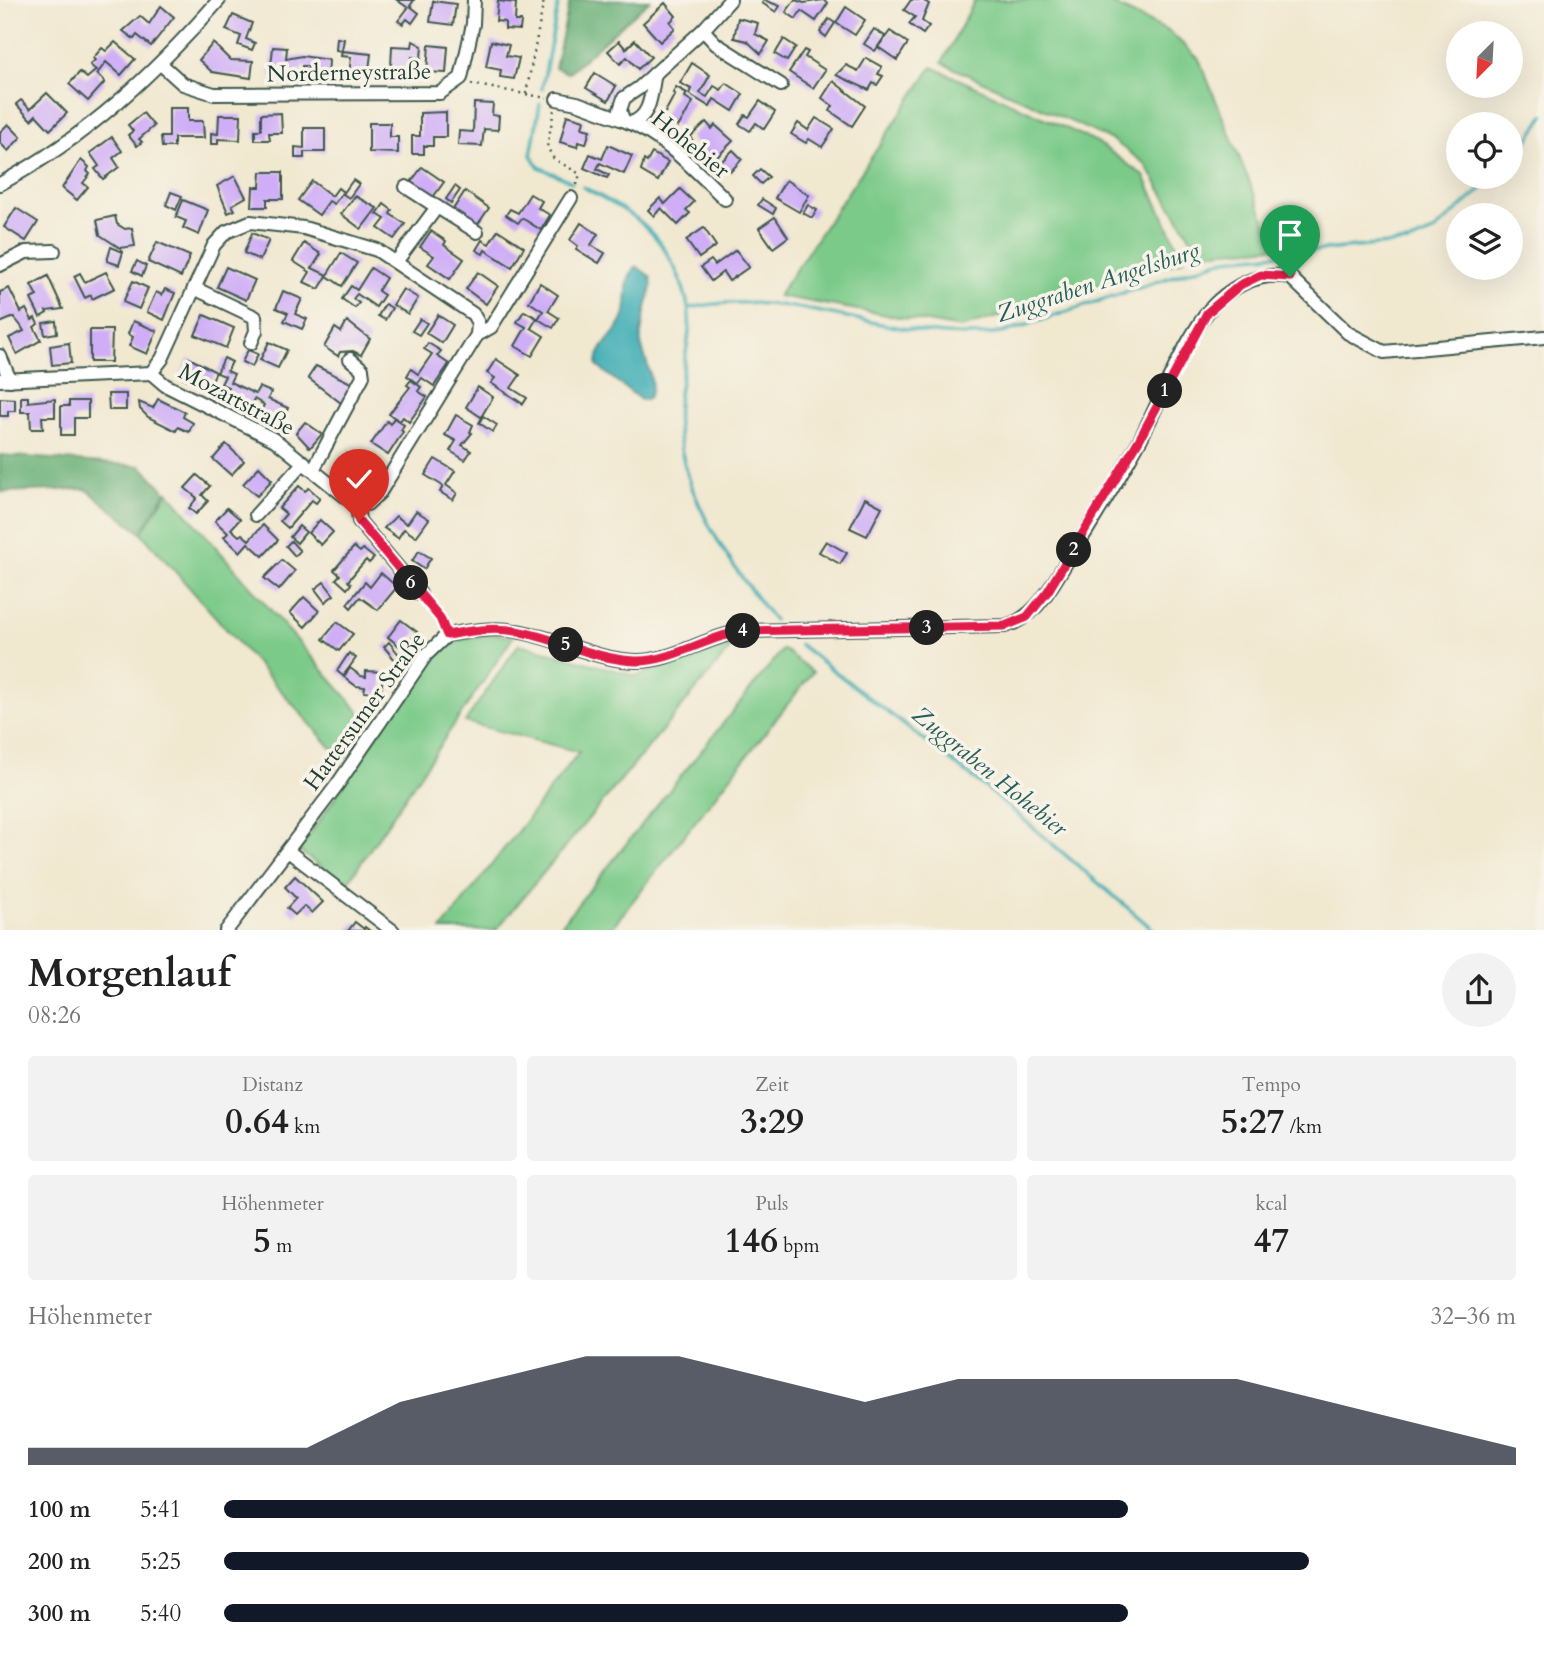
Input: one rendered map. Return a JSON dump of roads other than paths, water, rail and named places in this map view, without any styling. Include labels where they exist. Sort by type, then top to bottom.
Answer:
[{"type":"street","points":[[0,184],[38,164],[117,106],[162,65],[219,0]]},
{"type":"street","name":"Norderneystraße","points":[[162,65],[183,84],[214,94],[440,93],[457,81],[463,72],[473,24],[474,0]]},
{"type":"street","name":"Hohebier","points":[[626,121],[620,110],[624,98],[703,30],[730,0]]},
{"type":"street","points":[[703,30],[716,44],[781,85]]},
{"type":"street","name":"Hohebier","points":[[626,121],[637,121],[648,106],[655,73]]},
{"type":"street","name":"Hohebier","points":[[557,99],[577,103],[626,121],[670,149],[725,199]]},
{"type":"street","points":[[406,187],[477,232]]},
{"type":"street","points":[[420,594],[359,521],[357,503],[367,504],[380,492],[478,335],[491,327],[571,198]]},
{"type":"street","points":[[396,262],[437,208]]},
{"type":"street","name":"Mozartstraße","points":[[151,373],[162,359],[214,245],[226,232],[250,222],[304,228],[377,250],[473,314],[478,323],[478,335]]},
{"type":"street","points":[[0,265],[26,252],[54,251]]},
{"type":"street","name":"Hattersumer Straße","points":[[226,930],[288,851],[426,655],[447,635],[516,631],[614,659],[638,661],[662,657],[719,635],[743,631],[1005,626],[1017,623],[1034,610],[1078,544],[1139,440],[1207,313],[1240,285],[1261,275],[1290,277],[1348,333],[1384,352],[1544,337]]},
{"type":"street","points":[[194,288],[255,317],[256,331],[251,343]]},
{"type":"street","points":[[0,356],[5,380]]},
{"type":"street","name":"Mozartstraße","points":[[256,515],[308,466],[363,376],[362,369],[350,359]]},
{"type":"street","name":"Mozartstraße","points":[[5,380],[151,373],[165,385],[275,440],[357,503]]},
{"type":"street","points":[[288,851],[393,930]]},
{"type":"water","points":[[636,266],[650,276],[652,284],[641,337],[652,388],[646,400],[641,400],[597,366],[603,347],[623,319],[629,278]]},
{"type":"waterway","points":[[542,89],[559,0]]},
{"type":"waterway","points":[[540,104],[531,155],[539,167],[572,182]]},
{"type":"waterway","name":"Zuggraben Angelsburg","points":[[1523,148],[1544,115]]},
{"type":"waterway","name":"Zuggraben Hohebier","points":[[583,187],[618,206],[649,230],[668,256],[683,286],[689,332],[677,415],[682,454],[689,480],[699,505],[726,554],[774,620]]},
{"type":"waterway","name":"Zuggraben Angelsburg","points":[[690,308],[730,303],[769,304],[925,332],[963,335],[1002,333],[1226,259],[1409,242],[1433,232],[1481,189]]},
{"type":"waterway","name":"Zuggraben Hohebier","points":[[799,644],[984,786],[1154,930]]}]
